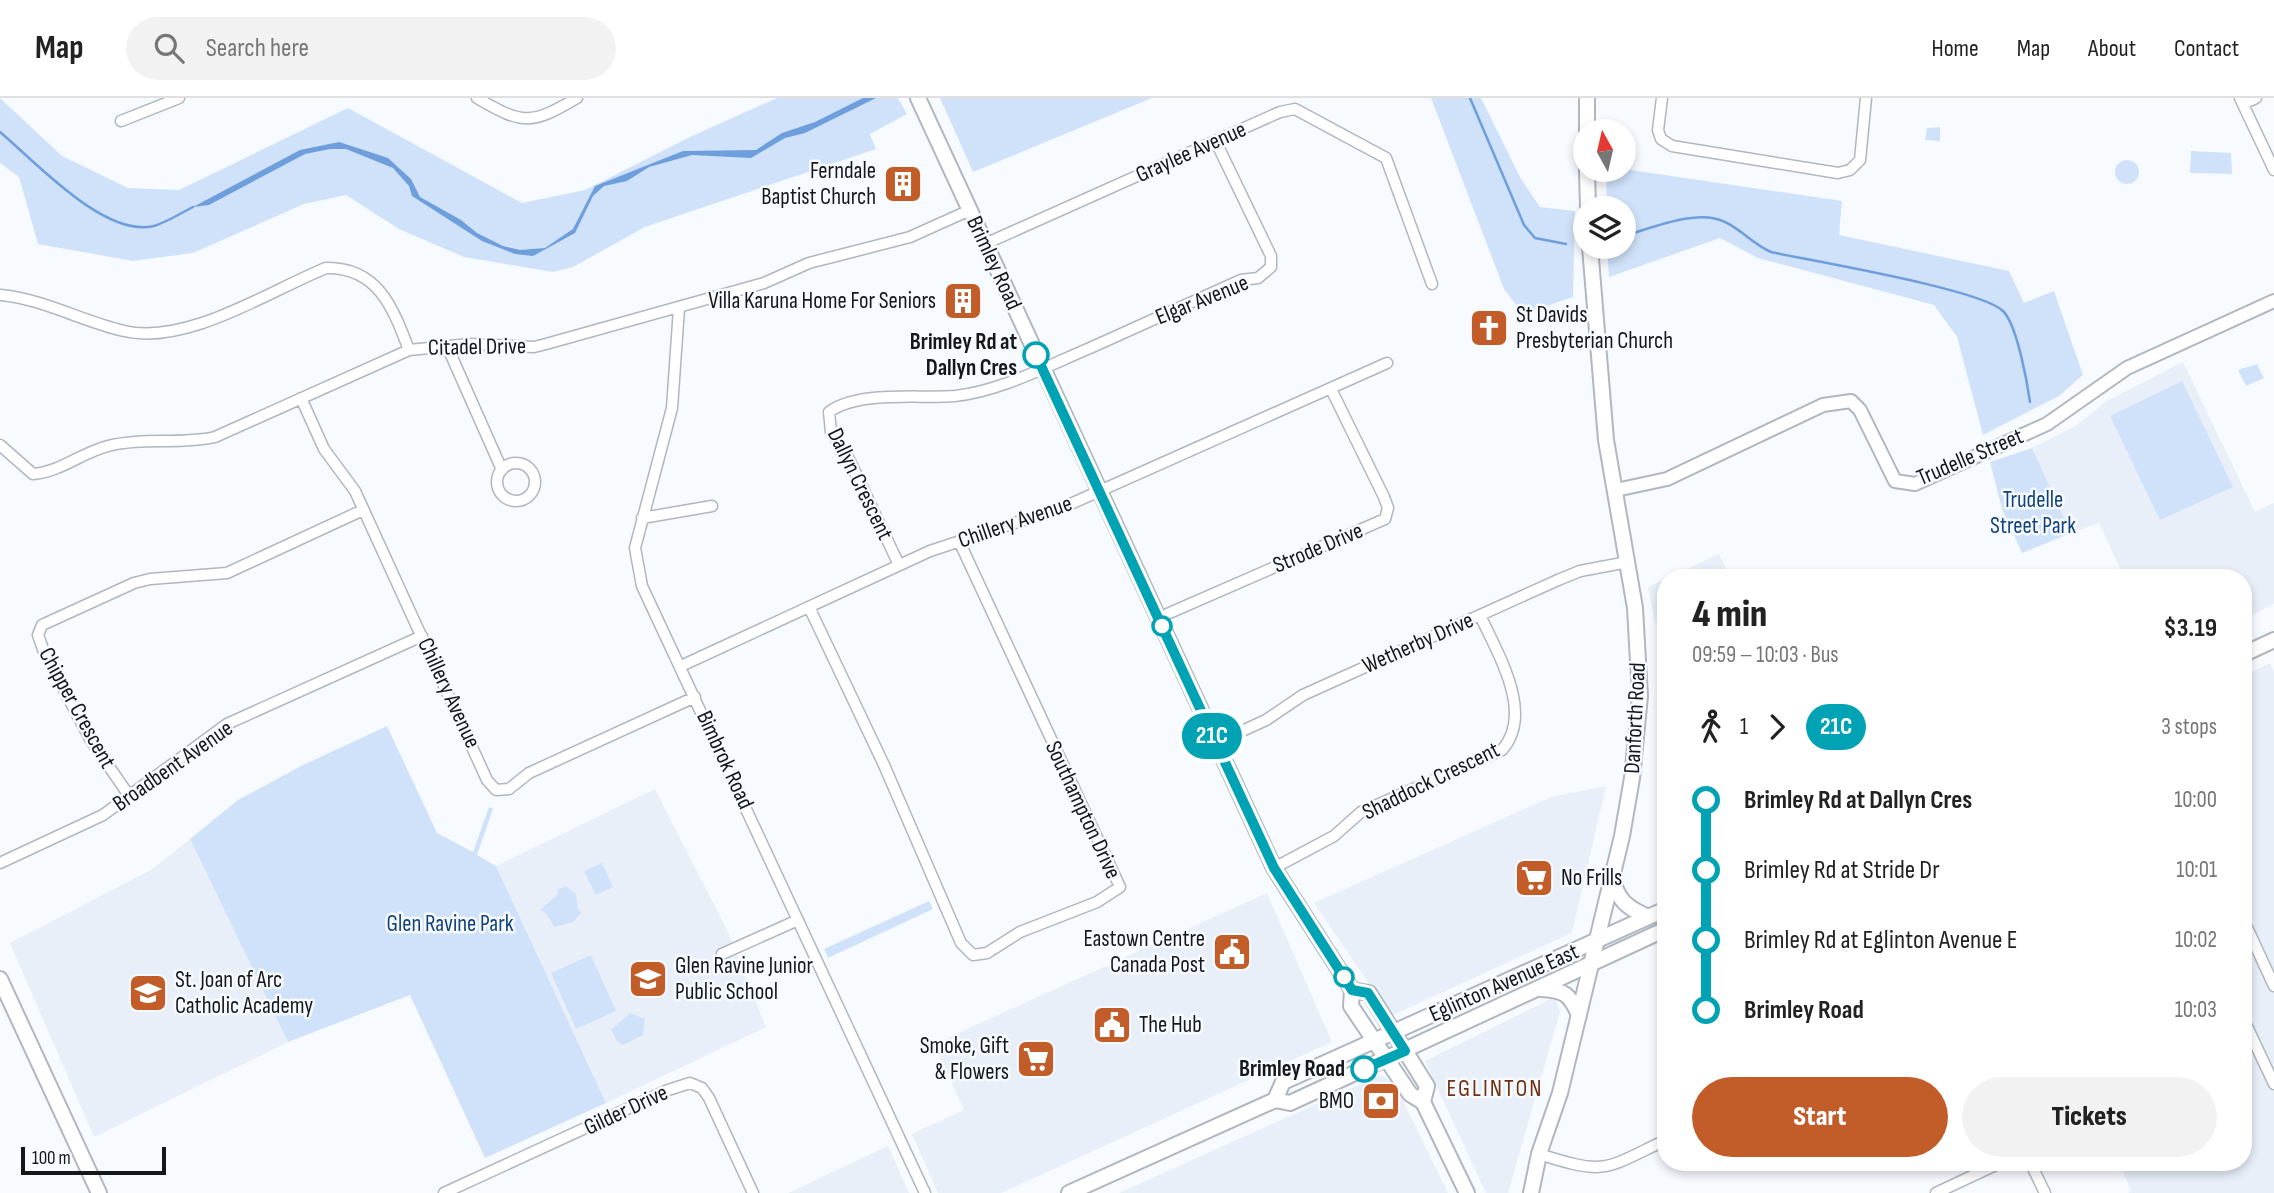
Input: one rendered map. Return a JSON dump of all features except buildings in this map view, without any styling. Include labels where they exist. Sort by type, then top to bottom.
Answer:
[{"type":"main road","name":"Brimley Road","points":[[918,98],[1274,868],[1352,990],[1351,1006],[1410,1094],[1423,1102],[1467,1193]]},
{"type":"main road","points":[[1587,98],[1587,119]]},
{"type":"main road","name":"Danforth Road","points":[[1530,1188],[1560,1093],[1612,878],[1630,794],[1640,696],[1637,626],[1606,440],[1591,259]]},
{"type":"main road","points":[[2252,650],[2274,640]]},
{"type":"main road","points":[[1612,878],[1618,899],[1648,917]]},
{"type":"main road","name":"Eglinton Avenue East","points":[[1275,1100],[1283,1082],[1657,913]]},
{"type":"main road","name":"Eglinton Avenue East","points":[[1069,1193],[1275,1100],[1290,1103],[1657,933]]},
{"type":"main road","points":[[0,979],[99,1193]]},
{"type":"main road","points":[[1536,989],[1564,992],[1571,998],[1579,1015]]},
{"type":"main road","name":"Brimley Road","points":[[1352,990],[1368,993],[1405,1051],[1427,1086],[1423,1102]]},
{"type":"street","points":[[121,121],[179,98]]},
{"type":"street","points":[[477,98],[514,117],[530,120],[547,115],[576,98]]},
{"type":"street","points":[[1662,98],[1658,130],[1661,139],[1672,146],[1838,173],[1850,170],[1860,160],[1866,98]]},
{"type":"street","points":[[2256,98],[2242,101],[2274,170]]},
{"type":"street","name":"Graylee Avenue","points":[[985,244],[1280,112],[1295,109],[1382,154],[1432,284]]},
{"type":"street","name":"Elgar Avenue","points":[[1043,368],[1241,280],[1258,278],[1271,267],[1271,256],[1216,142]]},
{"type":"street","name":"Citadel Drive","points":[[0,445],[33,474],[49,473],[108,445],[128,442],[191,443],[215,437],[409,350],[491,344],[534,347],[764,283],[827,257],[910,237],[970,211]]},
{"type":"street","points":[[0,295],[46,304],[125,332],[157,332],[186,329],[307,275],[337,268],[363,275],[377,287],[391,308],[409,350]]},
{"type":"street","name":"Trudelle Street","points":[[1616,490],[1667,479],[1823,405],[1839,401],[1851,401],[1860,410],[1895,481],[1915,484],[2047,424],[2127,368],[2274,301]]},
{"type":"street","name":"Bimbrok Road","points":[[679,308],[672,408],[635,548],[642,586],[925,1193]]},
{"type":"street","points":[[447,346],[502,470]]},
{"type":"street","name":"Chillery Avenue","points":[[681,666],[899,565],[959,541],[1031,520],[1387,363]]},
{"type":"street","name":"Dallyn Crescent","points":[[899,565],[853,466],[831,432],[829,412],[850,404],[900,396],[954,396],[978,392],[1043,368]]},
{"type":"street","name":"Strode Drive","points":[[1158,618],[1385,519],[1388,508],[1384,496],[1331,388]]},
{"type":"street","name":"Chillery Avenue","points":[[301,398],[324,449],[355,491],[487,780],[496,790],[509,789],[529,773],[695,697]]},
{"type":"street","points":[[642,518],[712,506]]},
{"type":"street","name":"Chipper Crescent","points":[[130,797],[77,715],[40,643],[38,635],[42,625],[142,581],[227,573],[363,510]]},
{"type":"street","name":"Southampton Drive","points":[[809,607],[884,765],[961,943],[973,955],[988,953],[1020,932],[1097,902],[1120,887],[959,541]]},
{"type":"street","name":"Wetherby Drive","points":[[1216,743],[1266,720],[1303,695],[1580,571],[1628,562]]},
{"type":"street","name":"Shaddock Crescent","points":[[1274,868],[1334,836],[1361,812],[1502,750],[1508,743],[1515,723],[1510,689],[1480,615]]},
{"type":"street","name":"Broadbent Avenue","points":[[0,863],[103,815],[227,724],[422,636]]},
{"type":"street","points":[[722,954],[798,920]]},
{"type":"street","points":[[2252,938],[2274,986]]},
{"type":"street","points":[[2252,1037],[2274,1084]]},
{"type":"street","name":"Gilder Drive","points":[[444,1193],[691,1083],[702,1088],[709,1098],[753,1193]]},
{"type":"street","points":[[1539,1154],[1594,1170],[1606,1169],[1657,1144]]},
{"type":"street","points":[[1936,1193],[1983,1171]]},
{"type":"street","points":[[2034,1171],[2045,1193]]},
{"type":"shaded area","points":[[2183,362],[2255,512],[2274,503],[2274,604],[2252,615],[2252,569],[2120,569],[2099,523],[2071,533],[2032,448],[2074,427],[2107,401]]},
{"type":"shaded area","points":[[1719,554],[1726,569],[1686,569]]},
{"type":"shaded area","points":[[1657,583],[1655,623],[1648,587]]},
{"type":"shaded area","points":[[2270,663],[2274,673],[2274,1193],[2128,1193],[2131,1191],[2123,1171],[2252,1171],[2252,672]]},
{"type":"shaded area","points":[[1606,786],[1572,933],[1391,1016],[1314,903],[1551,797]]},
{"type":"shaded area","name":"Glen Ravine Junior Public School","points":[[655,789],[727,930],[766,1027],[606,1103],[496,866]]},
{"type":"shaded area","name":"St. Joan of Arc Catholic Academy","points":[[190,839],[288,1042],[94,1137],[10,943],[151,870]]},
{"type":"shaded area","points":[[1267,893],[1332,1042],[1001,1193],[938,1193],[912,1134],[964,1110],[934,1044]]},
{"type":"shaded area","points":[[1555,997],[1560,1012],[1508,1193],[1486,1193],[1425,1061]]},
{"type":"shaded area","points":[[1381,1075],[1394,1083],[1448,1193],[1119,1193]]},
{"type":"shaded area","points":[[888,1146],[909,1193],[788,1193]]},
{"type":"green space","points":[[0,98],[62,156],[128,188],[179,190],[348,108],[522,203],[585,190],[692,136],[777,98],[898,98],[907,114],[870,134],[876,149],[645,227],[573,267],[553,272],[464,257],[399,229],[346,195],[304,204],[193,253],[133,261],[38,244],[19,177],[0,163]]},
{"type":"green space","points":[[940,98],[1152,98],[973,172]]},
{"type":"green space","points":[[1431,98],[1481,98],[1521,179],[1540,207],[1573,211],[1573,297],[1523,314],[1504,289]]},
{"type":"green space","points":[[1940,127],[1940,141],[1925,140],[1927,128]]},
{"type":"green space","points":[[2191,151],[2231,153],[2232,174],[2190,173]]},
{"type":"green space","points":[[2127,160],[2136,163],[2139,172],[2136,181],[2127,184],[2118,181],[2115,172],[2118,163]]},
{"type":"green space","points":[[1636,171],[1842,201],[1839,235],[2009,271],[2024,303],[2054,291],[2083,375],[2059,396],[1983,435],[1957,337],[1934,305],[1758,258],[1720,238],[1609,277],[1608,259],[1636,259],[1636,196],[1607,196],[1606,182],[1636,182]]},
{"type":"green space","points":[[2257,364],[2264,378],[2246,386],[2238,370]]},
{"type":"green space","points":[[2182,381],[2233,487],[2160,520],[2110,416]]},
{"type":"green space","name":"Trudelle Street Park","points":[[2032,448],[2071,533],[2022,553],[2002,509],[1990,462]]},
{"type":"green space","name":"Glen Ravine Park","points":[[387,726],[437,833],[473,852],[489,807],[493,809],[477,855],[496,866],[606,1103],[485,1158],[410,995],[288,1042],[190,839],[238,800],[303,765]]},
{"type":"green space","points":[[602,863],[613,887],[596,895],[584,871]]},
{"type":"green space","points":[[566,886],[576,894],[578,910],[582,912],[573,922],[554,927],[546,913],[540,910],[558,894],[557,890]]},
{"type":"green space","points":[[929,901],[933,909],[828,958],[824,949]]},
{"type":"green space","points":[[591,955],[616,1011],[576,1029],[551,973]]},
{"type":"green space","points":[[630,1013],[645,1019],[643,1035],[623,1045],[617,1041],[611,1030]]},
{"type":"water","points":[[863,98],[876,98],[805,133],[785,138],[751,158],[692,155],[649,167],[627,181],[604,186],[593,196],[575,233],[533,256],[515,254],[482,241],[412,196],[409,186],[393,168],[346,149],[305,154],[209,205],[193,207],[300,150],[339,142],[388,158],[411,179],[420,197],[461,220],[477,233],[503,246],[520,250],[545,248],[573,229],[595,186],[683,151],[756,150],[782,133],[815,122]]},
{"type":"waterway","points":[[1470,98],[1524,225],[1535,238],[1566,244]]},
{"type":"waterway","points":[[0,132],[71,194],[114,220],[134,227],[154,226],[193,207]]},
{"type":"waterway","points":[[1636,232],[1689,218],[1714,218],[1731,225],[1771,252],[1931,285],[1988,303],[2003,311],[2013,328],[2030,402]]},
{"type":"bus line","name":"21C","points":[[1036,355],[1274,868],[1352,990],[1368,993],[1405,1051],[1364,1069]]},
{"type":"place","name":"Ferndale Baptist Church","points":[[903,184]]},
{"type":"place","name":"Villa Karuna Home For Seniors","points":[[963,301]]},
{"type":"place","name":"St Davids Presbyterian Church","points":[[1489,328]]},
{"type":"place","name":"Brimley Rd at Dallyn Cres","points":[[1036,355]]},
{"type":"place","name":"No Frills","points":[[1534,878]]},
{"type":"place","name":"Eastown Centre Canada Post","points":[[1232,952]]},
{"type":"place","name":"Glen Ravine Junior Public School","points":[[648,979]]},
{"type":"place","name":"St. Joan of Arc Catholic Academy","points":[[148,993]]},
{"type":"place","name":"The Hub","points":[[1112,1025]]},
{"type":"place","name":"Smoke, Gift & Flowers","points":[[1036,1059]]},
{"type":"place","name":"Brimley Road","points":[[1364,1069]]},
{"type":"place","name":"BMO","points":[[1381,1101]]},
{"type":"district","name":"EGLINTON","points":[[1495,1088]]}]
